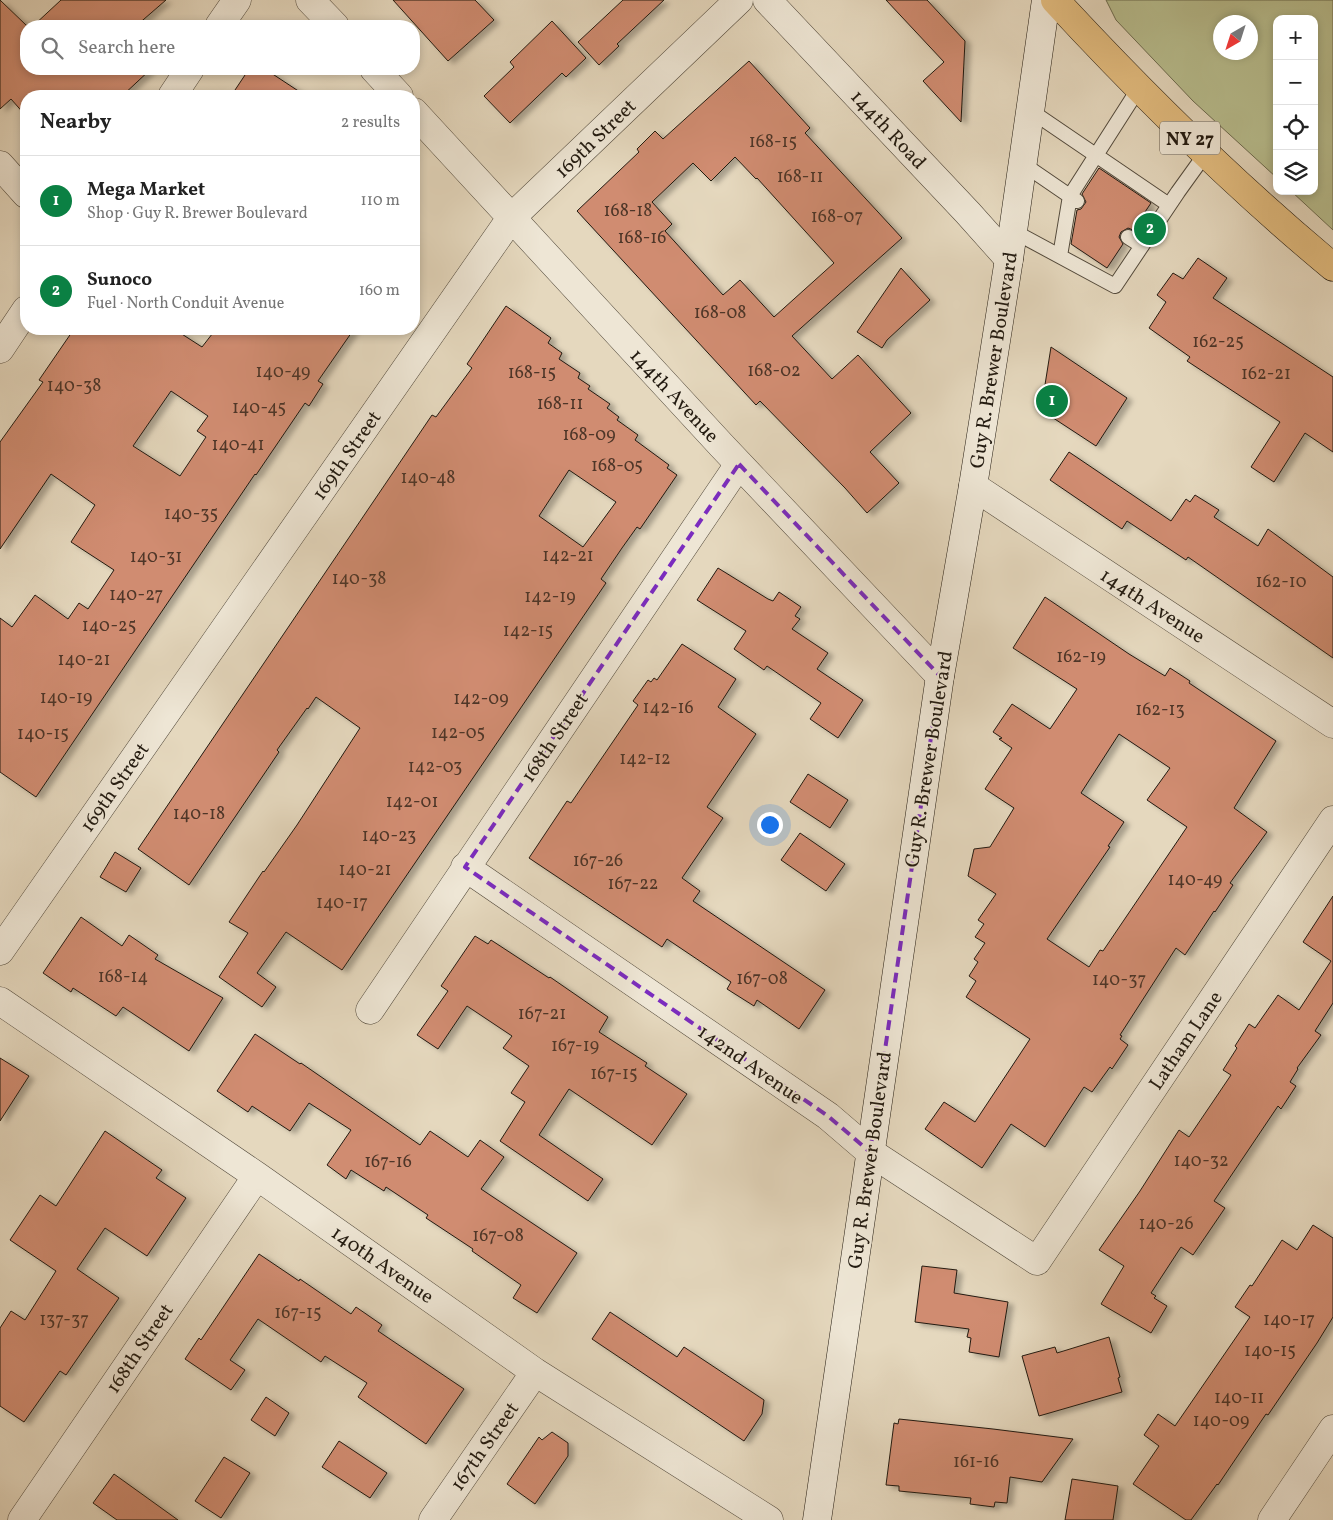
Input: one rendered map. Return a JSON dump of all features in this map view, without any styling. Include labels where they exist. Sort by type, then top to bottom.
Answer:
[{"type":"main road","name":"NY 27","points":[[1055,0],[1139,88],[1206,153],[1260,204],[1333,267]]},
{"type":"street","points":[[223,20],[237,0]]},
{"type":"street","points":[[310,0],[329,20]]},
{"type":"street","name":"169th Street","points":[[0,951],[511,218],[739,0]]},
{"type":"street","name":"144th Road","points":[[767,0],[1009,259]]},
{"type":"street","name":"Guy R. Brewer Boulevard","points":[[817,1520],[940,676],[973,486],[1009,259],[1046,0]]},
{"type":"street","points":[[176,90],[186,75]]},
{"type":"street","points":[[380,75],[393,90]]},
{"type":"street","name":"144th Avenue","points":[[420,119],[739,464],[940,676]]},
{"type":"street","points":[[0,166],[20,188]]},
{"type":"street","points":[[0,349],[20,319]]},
{"type":"street","name":"168th Street","points":[[370,1010],[739,464]]},
{"type":"street","name":"144th Avenue","points":[[973,486],[1333,724]]},
{"type":"street","name":"Latham Lane","points":[[1037,1261],[1333,820]]},
{"type":"street","name":"142nd Avenue","points":[[465,867],[828,1116],[870,1152],[1037,1261]]},
{"type":"street","name":"140th Avenue","points":[[0,1001],[257,1176],[535,1372],[770,1520]]},
{"type":"street","name":"168th Street","points":[[22,1520],[257,1176]]},
{"type":"street","name":"167th Street","points":[[432,1520],[535,1372]]},
{"type":"street","points":[[1272,1520],[1333,1428]]},
{"type":"lane","points":[[1060,256],[1074,198],[1095,154],[1139,88]]},
{"type":"lane","points":[[1031,111],[1169,205]]},
{"type":"lane","points":[[1013,231],[1115,286],[1206,153]]},
{"type":"lane","points":[[1023,164],[1074,198]]},
{"type":"lane","points":[[1128,237],[1142,246]]},
{"type":"highlighted area","points":[[739,464],[940,676],[870,1152],[828,1116],[465,867]]},
{"type":"green space","points":[[1106,0],[1333,0],[1333,230],[1295,195],[1318,195],[1318,15],[1273,15],[1273,174],[1193,101],[1116,20]]},
{"type":"building","points":[[0,0],[21,20],[20,75],[145,75],[128,90],[20,90],[20,109],[11,99],[0,109]]},
{"type":"building","points":[[61,0],[166,0],[143,20],[39,20]]},
{"type":"building","points":[[393,0],[475,0],[494,20],[448,61],[420,30],[420,20],[411,20]]},
{"type":"building","points":[[623,0],[664,0],[617,44],[619,46],[599,65],[578,42]]},
{"type":"building","points":[[886,0],[927,0],[965,41],[961,122],[923,81],[944,62]]},
{"type":"building","points":[[552,21],[586,58],[566,77],[562,73],[510,123],[484,96],[514,67],[510,62]]},
{"type":"building","points":[[749,61],[810,128],[805,133],[902,238],[792,336],[832,379],[858,355],[911,413],[870,452],[899,483],[867,513],[760,401],[756,405],[577,211],[639,152],[637,149],[655,131],[663,139]],"holes":[[[735,157],[834,263],[774,317],[740,280],[723,295],[665,231],[672,224],[652,202],[693,163],[711,181]]]},
{"type":"building","points":[[245,75],[274,75],[297,90],[235,90]]},
{"type":"building","points":[[1099,168],[1151,203],[1133,230],[1128,228],[1121,232],[1119,237],[1123,244],[1107,268],[1071,244],[1077,210],[1081,209],[1086,202],[1082,194]]},
{"type":"building","points":[[1198,258],[1227,278],[1213,298],[1333,377],[1333,452],[1305,433],[1274,482],[1251,467],[1280,422],[1187,361],[1190,357],[1149,328],[1166,302],[1157,295],[1173,273],[1183,279]]},
{"type":"building","points":[[901,268],[930,300],[887,340],[882,348],[857,332]]},
{"type":"building","points":[[506,306],[551,338],[548,343],[562,353],[559,359],[580,373],[578,378],[590,386],[588,389],[610,404],[607,408],[619,417],[617,420],[638,435],[635,440],[669,465],[667,468],[677,475],[640,529],[637,527],[601,579],[606,583],[342,970],[286,932],[257,973],[276,987],[262,1007],[219,977],[248,933],[229,922],[297,825],[360,728],[316,697],[277,750],[279,752],[189,885],[138,849],[432,415],[436,417],[472,368],[467,364]],"holes":[[[569,470],[616,502],[583,547],[539,516]]]},
{"type":"building","points":[[70,335],[183,335],[202,347],[211,335],[350,335],[318,381],[323,384],[309,406],[305,403],[255,474],[36,797],[0,772],[0,618],[12,627],[35,595],[68,619],[79,603],[88,609],[114,570],[71,542],[95,505],[51,474],[0,549],[0,442],[43,382],[39,380]],"holes":[[[171,391],[208,416],[197,431],[206,437],[180,476],[133,446]]]},
{"type":"building","points":[[1051,347],[1127,398],[1096,446],[1041,410]]},
{"type":"building","points":[[1069,452],[1171,521],[1186,499],[1190,502],[1195,495],[1219,510],[1214,517],[1258,546],[1268,529],[1333,577],[1333,658],[1188,557],[1186,560],[1127,521],[1122,529],[1050,480]]},
{"type":"building","points":[[718,568],[768,599],[773,601],[779,592],[801,607],[795,616],[800,619],[792,629],[828,653],[817,669],[863,700],[838,738],[810,719],[821,703],[767,666],[764,670],[734,649],[746,631],[697,600]]},
{"type":"building","points":[[1045,597],[1165,676],[1170,668],[1190,681],[1189,683],[1276,741],[1234,808],[1267,832],[1230,883],[1233,885],[1185,955],[1176,948],[1120,1035],[1122,1036],[1120,1039],[1128,1045],[1112,1069],[1110,1067],[1092,1092],[1084,1087],[1045,1147],[1011,1124],[982,1168],[925,1129],[944,1102],[975,1122],[1030,1039],[966,997],[976,981],[969,976],[978,962],[974,959],[985,943],[975,937],[984,924],[978,920],[996,894],[968,876],[974,849],[990,847],[1014,808],[985,789],[1012,748],[993,732],[1012,704],[1050,729],[1077,689],[1013,648]],"holes":[[[1119,734],[1170,768],[1147,800],[1187,827],[1103,951],[1100,950],[1089,967],[1047,939],[1110,847],[1108,846],[1124,822],[1081,793]]]},
{"type":"building","points":[[682,644],[736,679],[718,707],[756,734],[707,807],[723,818],[682,878],[700,891],[693,901],[825,990],[799,1029],[757,1000],[754,1006],[727,989],[731,982],[667,939],[662,947],[529,858],[567,801],[571,803],[638,705],[633,701],[648,680],[651,682],[654,678],[657,680]]},
{"type":"building","points":[[808,774],[848,800],[830,828],[790,802]]},
{"type":"building","points":[[800,833],[845,864],[826,891],[781,860]]},
{"type":"building","points":[[115,852],[141,868],[126,892],[100,877]]},
{"type":"building","points":[[1333,896],[1333,1003],[1315,1031],[1321,1035],[1297,1068],[1290,1082],[1296,1086],[1281,1109],[1278,1106],[1214,1201],[1225,1208],[1193,1255],[1181,1247],[1151,1293],[1156,1296],[1154,1298],[1167,1306],[1151,1333],[1101,1304],[1124,1266],[1099,1250],[1179,1130],[1189,1137],[1231,1075],[1223,1070],[1249,1024],[1255,1028],[1278,995],[1299,1010],[1331,961],[1303,942]]},
{"type":"building","points":[[81,917],[122,946],[129,935],[158,955],[155,959],[223,998],[189,1051],[123,1007],[116,1016],[73,988],[71,992],[43,973]]},
{"type":"building","points":[[475,936],[488,944],[491,940],[550,977],[608,1017],[599,1032],[647,1063],[645,1066],[687,1094],[652,1145],[569,1089],[539,1135],[603,1179],[588,1201],[500,1141],[525,1102],[511,1093],[529,1066],[503,1048],[512,1036],[467,1006],[438,1049],[417,1035],[448,991],[441,986]]},
{"type":"building","points":[[255,1034],[301,1063],[420,1145],[430,1131],[468,1157],[480,1140],[504,1157],[481,1189],[577,1253],[537,1313],[513,1298],[521,1285],[472,1251],[473,1249],[426,1218],[428,1215],[386,1187],[384,1191],[351,1170],[346,1179],[327,1165],[351,1130],[309,1103],[290,1131],[252,1106],[248,1112],[217,1091]]},
{"type":"building","points":[[0,1058],[29,1076],[0,1121]]},
{"type":"building","points":[[105,1131],[162,1170],[156,1178],[186,1198],[147,1256],[105,1228],[77,1269],[119,1298],[66,1375],[60,1371],[24,1422],[0,1406],[0,1328],[11,1311],[25,1320],[56,1271],[10,1240],[40,1195],[56,1206]]},
{"type":"building","points":[[1313,1225],[1333,1238],[1333,1317],[1268,1415],[1266,1414],[1218,1485],[1191,1520],[1186,1520],[1133,1484],[1159,1446],[1144,1435],[1158,1414],[1175,1426],[1250,1317],[1235,1307],[1250,1285],[1252,1286],[1282,1240],[1297,1250]]},
{"type":"building","points":[[259,1254],[351,1314],[356,1307],[382,1325],[378,1331],[464,1389],[426,1444],[358,1397],[367,1383],[325,1356],[321,1362],[258,1319],[230,1360],[245,1370],[231,1390],[185,1359],[199,1338],[201,1340]]},
{"type":"building","points":[[922,1266],[957,1270],[954,1293],[1008,1302],[999,1357],[969,1352],[971,1338],[967,1337],[969,1329],[915,1322]]},
{"type":"building","points":[[610,1312],[677,1357],[684,1347],[764,1400],[762,1414],[744,1441],[592,1339]]},
{"type":"building","points":[[1109,1337],[1120,1377],[1118,1378],[1122,1392],[1039,1416],[1022,1356],[1055,1347],[1057,1353]]},
{"type":"building","points":[[266,1397],[289,1413],[275,1436],[251,1420]]},
{"type":"building","points":[[899,1419],[1073,1439],[1042,1482],[1010,1477],[1007,1503],[995,1502],[994,1507],[970,1504],[971,1498],[899,1491],[899,1486],[886,1485],[894,1423],[898,1424]]},
{"type":"building","points":[[552,1432],[568,1443],[568,1456],[535,1504],[507,1484],[539,1437],[542,1440]]},
{"type":"building","points":[[339,1441],[387,1473],[370,1498],[322,1467]]},
{"type":"building","points":[[224,1457],[250,1473],[221,1518],[195,1501]]},
{"type":"building","points":[[114,1474],[178,1520],[117,1520],[93,1503]]},
{"type":"building","points":[[1072,1479],[1118,1486],[1113,1520],[1065,1520]]},
{"type":"place","name":"Sunoco","points":[[1150,229]]},
{"type":"place","name":"Mega Market","points":[[1052,401]]}]
